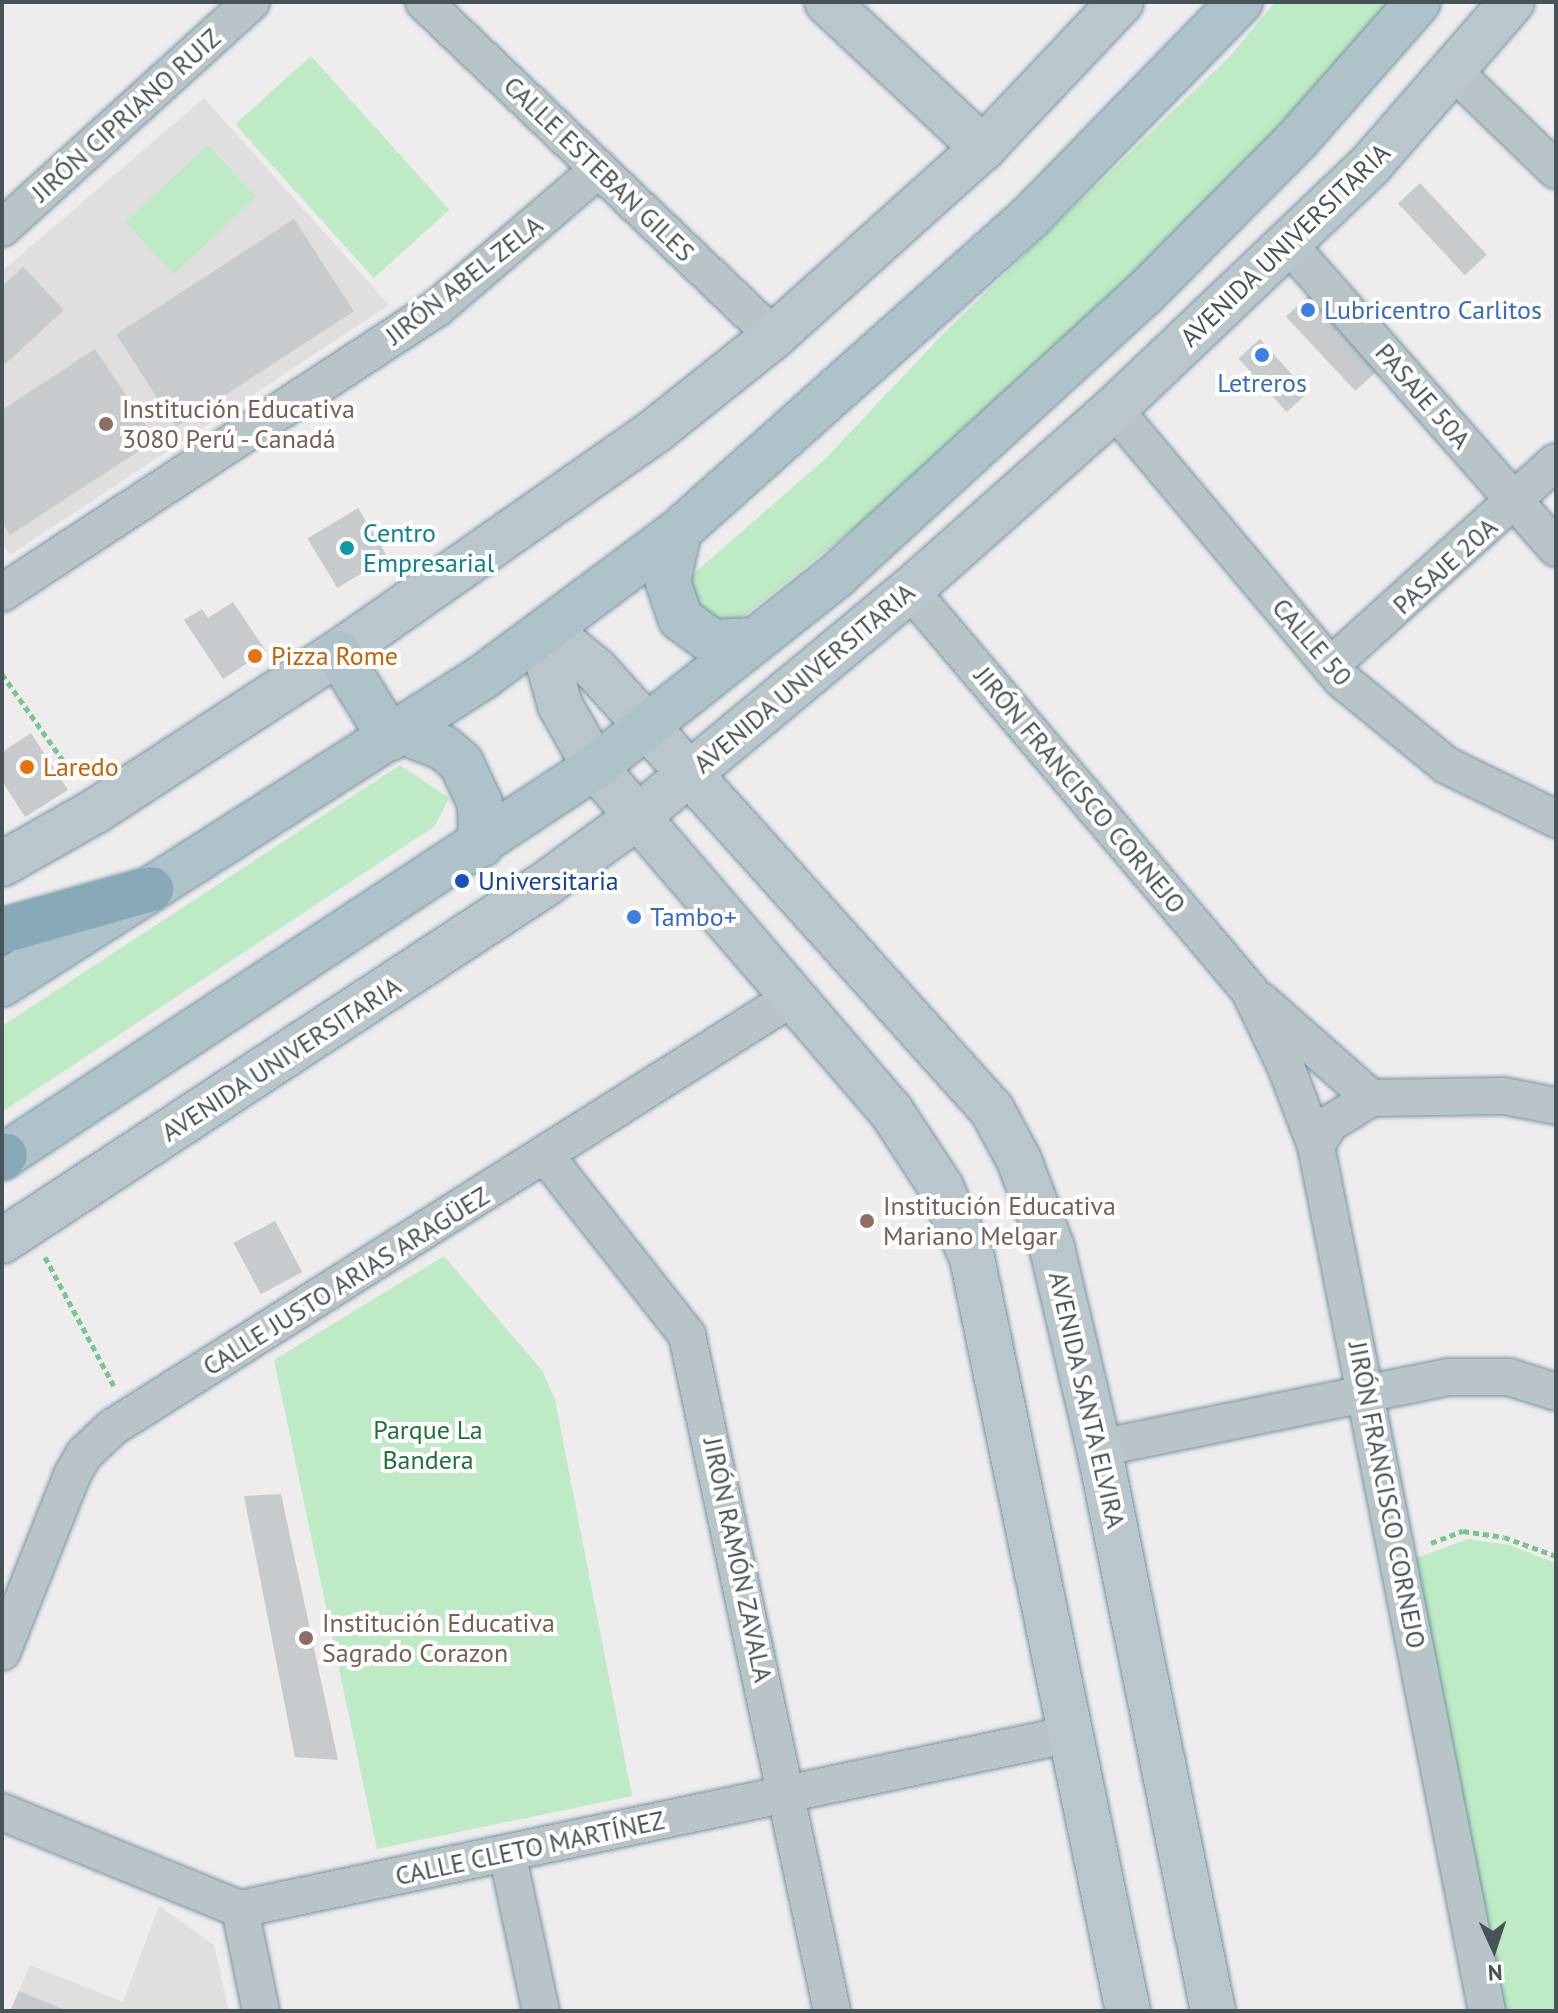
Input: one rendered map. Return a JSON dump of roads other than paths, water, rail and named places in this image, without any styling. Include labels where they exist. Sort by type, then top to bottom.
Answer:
[{"type":"highway","points":[[2,931],[151,889]]},
{"type":"main road","points":[[827,2],[983,148]]},
{"type":"main road","points":[[2,864],[97,810],[338,653],[655,431],[774,336],[983,148],[1121,2]]},
{"type":"main road","points":[[2,984],[396,735],[545,634],[679,531],[1030,217],[1240,2]]},
{"type":"main road","points":[[3,1156],[481,845],[647,729],[929,494],[1144,294],[1296,141],[1418,2]]},
{"type":"main road","name":"AVENIDA UNIVERSITARIA","points":[[15,1233],[507,910],[636,818],[910,590],[1114,409],[1371,164],[1512,2]]},
{"type":"main road","points":[[679,531],[668,582],[681,619],[713,642],[754,640]]},
{"type":"main road","points":[[545,634],[560,705],[595,767],[891,1111],[941,1187],[972,1258],[1128,2011]]},
{"type":"main road","name":"AVENIDA SANTA ELVIRA","points":[[545,634],[597,671],[992,1110],[1019,1160],[1052,1248],[1099,1448],[1213,2011]]},
{"type":"main road","points":[[338,653],[396,735],[444,748],[461,763],[480,803],[481,845]]},
{"type":"street","name":"JIRÓN CIPRIANO RUIZ","points":[[2,228],[251,2]]},
{"type":"street","name":"CALLE ESTEBAN GILES","points":[[424,2],[774,336]]},
{"type":"street","points":[[1451,69],[1556,170]]},
{"type":"street","name":"JIRÓN ABEL ZELA","points":[[3,591],[437,308],[599,169]]},
{"type":"street","name":"PASAJE 50A","points":[[1289,245],[1556,548]]},
{"type":"street","name":"CALLE 50","points":[[1114,409],[1330,666],[1446,765],[1556,819]]},
{"type":"street","name":"PASAJE 20A","points":[[1330,666],[1516,502],[1556,462]]},
{"type":"street","name":"JIRÓN FRANCISCO CORNEJO","points":[[910,590],[1249,990],[1371,1098]]},
{"type":"street","name":"JIRÓN FRANCISCO CORNEJO","points":[[1249,990],[1316,1146],[1399,1553],[1487,2011]]},
{"type":"street","name":"CALLE JUSTO ARIAS ARAGÜEZ","points":[[2,1652],[72,1475],[98,1439],[130,1415],[793,997]]},
{"type":"street","points":[[1316,1146],[1329,1124],[1371,1098],[1504,1096],[1556,1106]]},
{"type":"street","name":"JIRÓN RAMÓN ZAVALA","points":[[545,1155],[687,1335],[832,2011]]},
{"type":"street","points":[[1099,1448],[1366,1393],[1479,1374],[1556,1392]]},
{"type":"street","name":"CALLE CLETO MARTÍNEZ","points":[[240,1909],[1071,1734]]},
{"type":"street","points":[[2,1812],[240,1909],[261,2011]]},
{"type":"street","points":[[507,1853],[541,2011]]},
{"type":"place","name":"Lubricentro Carlitos","points":[[1308,310]]},
{"type":"place","name":"Letreros","points":[[1262,355]]},
{"type":"place","name":"Institución Educativa 3080 Perú - Canadá","points":[[106,424]]},
{"type":"place","name":"Centro Empresarial","points":[[347,548]]},
{"type":"place","name":"Pizza Rome","points":[[255,656]]},
{"type":"place","name":"Laredo","points":[[27,767]]},
{"type":"place","name":"Universitaria","points":[[462,881]]},
{"type":"place","name":"Tambo+","points":[[634,917]]},
{"type":"place","name":"Institución Educativa Mariano Melgar","points":[[867,1221]]},
{"type":"place","name":"Institución Educativa Sagrado Corazon","points":[[306,1638]]},
{"type":"park label","name":"Parque La Bandera","points":[[428,1445]]}]
